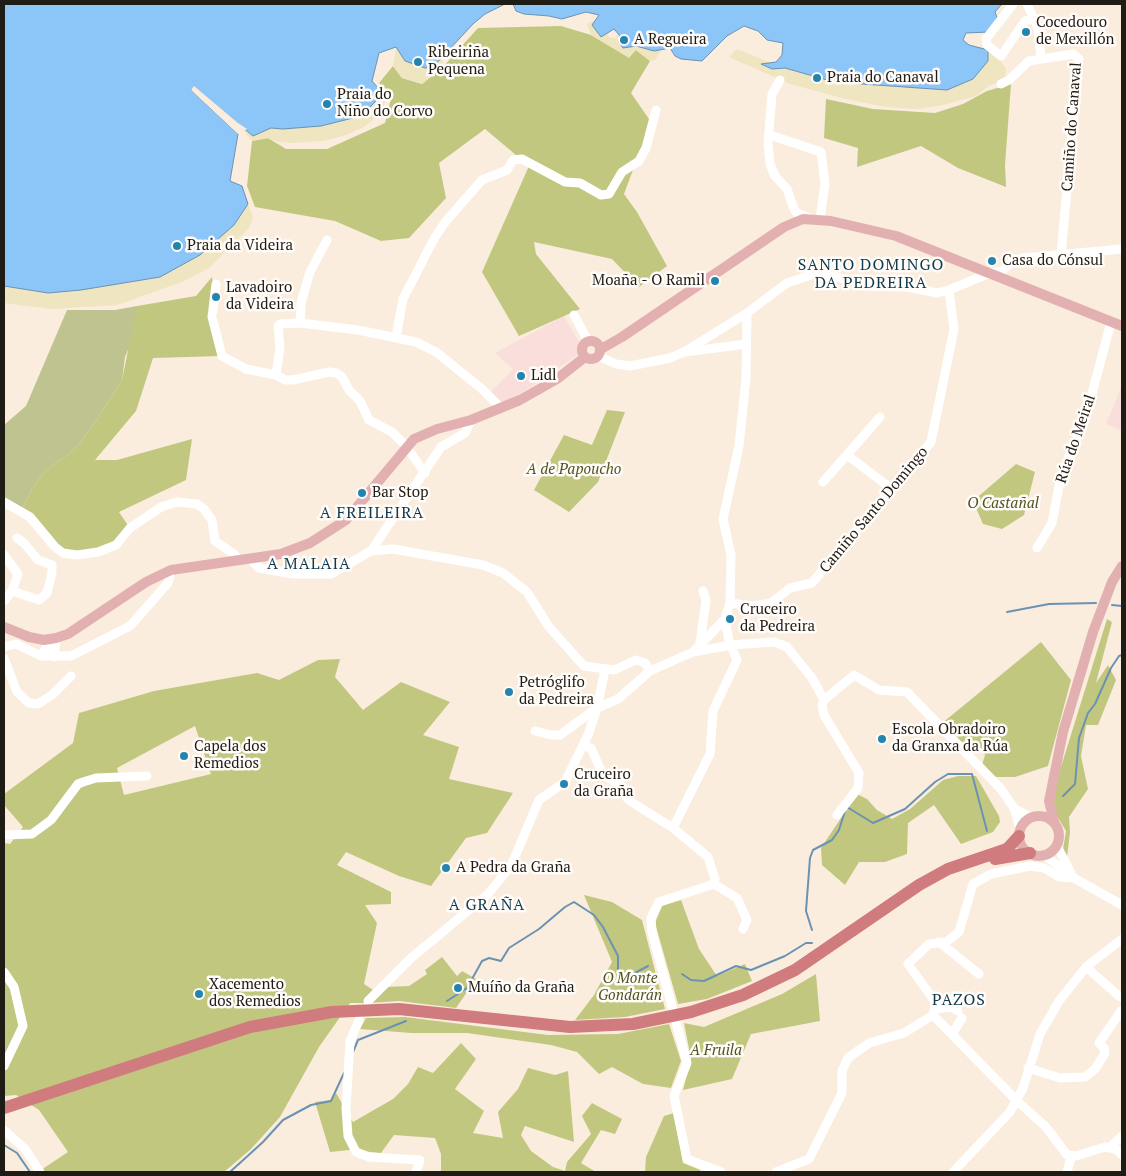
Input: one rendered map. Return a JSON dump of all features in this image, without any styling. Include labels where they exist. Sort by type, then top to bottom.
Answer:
[{"type":"highway","points":[[6,1108],[250,1027],[332,1012],[399,1010],[570,1027],[633,1024],[691,1012],[743,995],[794,970],[919,885],[948,869],[1007,849],[1020,832]]},
{"type":"highway","points":[[985,858],[1002,859],[1030,854]]},
{"type":"main road","points":[[600,353],[595,342],[588,341],[582,348],[586,357],[591,360],[784,227],[806,218],[820,219],[896,236],[990,273],[1118,328]]},
{"type":"main road","points":[[1038,293],[1087,317],[1118,328]]},
{"type":"main road","points":[[4,628],[29,637],[54,639],[68,634],[146,582],[170,570],[250,560],[281,554],[310,543],[346,520],[414,439],[437,428],[471,420],[501,408],[557,379],[586,357]]},
{"type":"main road","points":[[1048,800],[1020,832],[1020,843],[1030,854],[1044,856],[1057,846],[1060,833],[1054,821],[1048,800],[1063,732],[1079,685],[1093,632],[1112,582],[1122,566]]},
{"type":"main road","points":[[1034,816],[1046,816],[1054,821]]},
{"type":"street","points":[[1013,4],[986,39],[987,45],[1001,56],[1025,21],[1033,19]]},
{"type":"street","points":[[1027,4],[1038,28],[1041,59]]},
{"type":"street","name":"Camiño do Canaval","points":[[1001,84],[1009,80],[1029,61],[1073,54],[1080,59],[1061,254]]},
{"type":"street","points":[[780,80],[772,94],[768,143],[770,164],[775,176],[787,189],[794,209],[806,218]]},
{"type":"street","points":[[396,337],[403,299],[435,237],[446,221],[482,180],[507,170],[513,160],[522,158],[565,182],[580,183],[601,195],[609,194],[622,172],[639,161],[646,148],[656,110]]},
{"type":"street","points":[[773,136],[821,152],[824,184],[820,219]]},
{"type":"street","points":[[300,324],[301,303],[310,272],[327,240]]},
{"type":"street","points":[[600,353],[616,364],[630,366],[670,358],[684,352],[747,313],[787,283],[814,274],[837,277],[866,286],[908,287],[937,293],[990,273],[1002,271],[1011,263],[1023,258],[1122,249]]},
{"type":"street","points":[[216,284],[212,317],[222,356],[246,369],[293,380],[329,372],[336,373],[342,377],[349,390],[360,402],[369,420],[392,432],[402,442]]},
{"type":"street","name":"Camiño Santo Domingo","points":[[730,603],[753,606],[771,603],[790,588],[812,583],[931,442],[954,329],[949,290]]},
{"type":"street","points":[[673,828],[710,754],[712,711],[737,660],[725,620],[730,603],[731,555],[723,519],[739,446],[746,378],[747,313]]},
{"type":"street","points":[[574,315],[588,341]]},
{"type":"street","points":[[276,375],[280,348],[278,326],[280,324],[300,324],[396,337],[416,342],[436,352],[477,384],[501,408]]},
{"type":"street","name":"Rúa do Meiral","points":[[1037,548],[1052,523],[1059,486],[1070,453],[1085,420],[1118,328]]},
{"type":"street","points":[[684,352],[746,344]]},
{"type":"street","points":[[823,482],[880,417]]},
{"type":"street","points":[[371,551],[441,447],[465,433],[471,420]]},
{"type":"street","points":[[410,452],[425,473]]},
{"type":"street","points":[[847,454],[892,489]]},
{"type":"street","points":[[4,502],[30,517],[55,547],[64,553],[77,555],[98,552],[116,545],[130,528],[161,507],[177,502],[197,504],[204,509],[212,520],[215,541],[234,554],[239,560]]},
{"type":"street","points":[[385,531],[393,549]]},
{"type":"street","points":[[12,591],[39,600],[47,593],[52,572],[52,565],[38,560],[24,543],[17,538]]},
{"type":"street","points":[[250,560],[259,568],[293,574],[331,574],[371,551],[393,549],[483,565],[504,573],[527,592],[549,627],[584,666],[614,670],[636,660],[646,663],[650,672]]},
{"type":"street","points":[[4,555],[18,574],[12,591],[4,601]]},
{"type":"street","points":[[4,647],[16,644],[41,656],[71,656],[130,626],[168,583],[170,570]]},
{"type":"street","points":[[700,643],[706,601],[703,591]]},
{"type":"street","points":[[693,652],[725,620]]},
{"type":"street","points":[[54,639],[54,657]]},
{"type":"street","points":[[41,656],[54,639]]},
{"type":"street","points":[[535,731],[550,735],[560,735],[597,708],[618,699],[650,672],[693,652],[731,645],[774,642],[788,647],[812,678],[824,700]]},
{"type":"street","points":[[4,658],[17,692],[29,703],[38,704],[52,696],[71,676]]},
{"type":"street","points":[[368,1001],[410,960],[488,894],[511,866],[539,800],[565,782],[583,746],[597,708],[604,670]]},
{"type":"street","points":[[837,815],[858,788],[859,773],[824,715],[822,706],[824,700],[854,675],[880,690],[906,692],[984,769],[1014,808],[1020,832]]},
{"type":"street","points":[[583,746],[591,748],[603,775],[622,786],[627,798],[632,803],[673,828],[708,857],[716,879],[714,884]]},
{"type":"street","points":[[4,835],[32,834],[51,820],[78,784],[96,778],[148,776]]},
{"type":"street","points":[[1014,808],[1034,816]]},
{"type":"street","points":[[1057,846],[1074,878]]},
{"type":"street","points":[[1044,856],[1074,878],[1122,906]]},
{"type":"street","points":[[934,1012],[936,1003],[908,964],[929,944],[952,939],[959,932],[972,884],[991,874],[1030,866],[1044,868],[1060,877],[1074,878]]},
{"type":"street","points":[[721,1172],[687,1159],[674,1096],[687,1063],[675,1023],[651,918],[659,902],[714,884],[737,898],[747,920],[743,928]]},
{"type":"street","points":[[953,1172],[968,1154],[1000,1124],[1017,1101],[1040,1034],[1059,1001],[1086,967],[1122,939]]},
{"type":"street","points":[[939,942],[979,974]]},
{"type":"street","points":[[1086,967],[1120,998]]},
{"type":"street","points":[[4,972],[14,987],[23,1026],[4,1066]]},
{"type":"street","points":[[776,1172],[809,1159],[842,1093],[842,1071],[848,1058],[869,1044],[904,1033],[934,1012],[952,1008],[960,1014],[952,1034]]},
{"type":"street","points":[[1028,1068],[1060,1078],[1085,1077],[1095,1069],[1105,1054],[1104,1048],[1099,1043],[1121,1011]]},
{"type":"street","points":[[934,1012],[952,1034],[1017,1101],[1046,1127],[1067,1155],[1071,1156],[1109,1148],[1116,1149],[1122,1155]]},
{"type":"street","points":[[359,1020],[350,1041],[346,1108],[348,1136],[356,1152],[369,1157],[420,1160],[416,1172]]},
{"type":"street","points":[[4,1130],[25,1149],[40,1172]]},
{"type":"street","points":[[1109,1148],[1122,1136]]},
{"type":"street","points":[[1067,1172],[1071,1156]]},
{"type":"shaded area","points":[[564,316],[583,349],[582,352],[523,392],[502,403],[490,393],[513,369],[495,353]]},
{"type":"shaded area","points":[[1122,386],[1122,431],[1106,424]]},
{"type":"green space","points":[[561,26],[591,35],[608,45],[636,50],[650,61],[631,93],[651,122],[624,194],[637,212],[667,266],[639,287],[612,259],[534,242],[536,254],[580,309],[519,336],[482,272],[529,166],[485,129],[439,163],[446,198],[409,238],[381,241],[335,221],[255,207],[247,186],[252,141],[268,138],[286,149],[327,149],[385,123],[392,94],[379,83],[393,66],[402,78],[422,84],[443,67],[478,28]]},
{"type":"green space","points":[[1011,84],[1005,165],[1006,187],[958,168],[921,146],[857,167],[858,148],[824,138],[826,99],[873,109],[935,113],[963,104],[987,91]]},
{"type":"green space","points":[[212,277],[221,356],[153,358],[136,411],[95,460],[117,460],[192,439],[186,480],[119,512],[129,527],[115,544],[98,550],[66,553],[22,509],[32,489],[45,471],[74,450],[96,421],[122,380],[137,306],[196,296]]},
{"type":"green space","points":[[137,306],[138,326],[125,357],[122,380],[96,421],[74,450],[45,471],[32,489],[22,509],[4,497],[4,425],[26,406],[67,310],[115,310]]},
{"type":"green space","name":"A de Papoucho","points":[[607,410],[625,412],[598,482],[569,512],[534,490],[564,435],[592,445]]},
{"type":"green space","name":"O Castañal","points":[[1016,464],[1035,472],[1024,515],[1002,529],[983,524],[973,501]]},
{"type":"green space","points":[[1107,619],[1112,622],[1096,683],[1108,665],[1116,680],[1098,725],[1086,725],[1081,756],[1088,789],[1069,817],[1070,832],[1067,857],[1063,849],[1066,831],[1057,816],[1053,802],[1060,770]]},
{"type":"green space","points":[[1041,642],[1071,680],[1048,766],[1015,777],[996,777],[982,765],[985,755],[981,748],[974,743],[964,747],[941,724]]},
{"type":"green space","points":[[340,659],[335,677],[363,710],[401,682],[450,702],[423,735],[459,747],[449,779],[513,793],[487,833],[466,838],[431,886],[399,876],[346,852],[337,865],[391,892],[391,904],[365,905],[377,923],[364,984],[373,990],[364,1003],[350,1003],[319,1047],[280,1117],[251,1149],[224,1172],[42,1172],[41,1170],[68,1152],[39,1110],[16,1095],[4,1096],[4,843],[10,844],[23,827],[4,805],[4,794],[73,743],[79,713],[154,691],[257,673],[279,680],[318,660]],"holes":[[[195,726],[211,774],[124,795],[117,768]]]},
{"type":"green space","points":[[958,776],[976,776],[999,816],[1000,822],[993,832],[961,844],[934,805],[908,823],[907,854],[885,862],[859,862],[845,885],[822,865],[821,848],[857,794],[867,799],[877,810],[892,819],[910,809],[943,780]]},
{"type":"green space","name":"O Monte Gondarán","points":[[584,895],[612,902],[642,920],[665,1009],[625,1017],[575,1020],[594,995],[612,962]]},
{"type":"green space","points":[[681,900],[699,949],[717,976],[745,964],[752,981],[707,999],[678,1004],[655,923],[662,906]]},
{"type":"green space","points":[[442,957],[457,976],[462,971],[476,979],[456,1008],[399,1001],[370,1003],[386,987],[409,986],[427,974],[425,970]]},
{"type":"green space","name":"A Fruila","points":[[816,974],[820,1021],[751,1034],[732,1079],[683,1090],[691,1059],[684,1023],[704,1027],[782,994]]},
{"type":"green space","points":[[405,1017],[548,1035],[618,1034],[669,1024],[681,1061],[671,1088],[643,1084],[612,1067],[599,1074],[577,1052],[551,1045],[467,1033],[411,1033],[360,1029],[366,1018]]},
{"type":"green space","points":[[461,1043],[476,1059],[455,1089],[484,1111],[473,1133],[503,1138],[498,1112],[518,1089],[528,1068],[555,1075],[568,1071],[574,1142],[525,1126],[521,1135],[531,1151],[553,1167],[565,1171],[567,1162],[591,1134],[582,1116],[592,1103],[622,1119],[615,1134],[601,1130],[581,1163],[596,1172],[441,1172],[441,1154],[435,1138],[394,1135],[381,1153],[350,1150],[330,1152],[315,1102],[331,1100],[336,1093],[353,1122],[393,1099],[408,1084],[418,1067],[433,1073]]},
{"type":"green space","points":[[674,1113],[683,1163],[700,1170],[700,1172],[645,1172],[646,1157],[664,1116]]},
{"type":"sand","name":"A Regueira","points":[[602,16],[610,22],[608,37],[616,38],[620,25],[667,42],[655,60],[650,61],[636,50],[629,58],[591,35],[587,24]]},
{"type":"sand","name":"Ribeiriña Pequena","points":[[396,47],[448,49],[443,58],[443,67],[422,84],[402,78],[393,66]]},
{"type":"sand","name":"Praia do Canaval","points":[[979,47],[992,48],[1006,69],[1004,81],[990,85],[976,96],[943,105],[917,109],[885,107],[790,84],[729,57],[737,49],[778,66],[976,60]]},
{"type":"sand","name":"Praia do Niño do Corvo","points":[[368,69],[377,91],[386,96],[384,106],[378,116],[364,127],[346,135],[324,141],[292,143],[279,142],[267,138],[252,141],[227,111]]},
{"type":"sand","name":"Praia da Videira","points":[[248,204],[253,217],[249,228],[209,268],[182,282],[117,305],[51,309],[4,303],[4,265]]},
{"type":"water","points":[[4,4],[505,4],[485,14],[473,24],[433,67],[425,68],[405,61],[396,47],[379,53],[372,81],[380,90],[375,102],[361,116],[321,126],[271,128],[253,136],[194,87],[191,90],[238,134],[230,181],[242,186],[248,204],[234,225],[200,255],[160,277],[81,290],[48,293],[4,286]]},
{"type":"water","points":[[513,4],[1002,4],[995,12],[999,23],[989,32],[966,33],[963,40],[969,45],[988,50],[988,61],[973,79],[947,90],[834,82],[785,68],[772,69],[761,64],[776,62],[782,55],[783,43],[767,40],[758,31],[744,26],[727,36],[702,61],[681,59],[675,56],[670,48],[654,51],[636,46],[623,48],[619,42],[620,36],[614,29],[601,37],[592,25],[599,15],[586,12],[562,19],[524,14],[516,11]]},
{"type":"pier","points":[[194,86],[247,129],[244,131],[198,93],[240,133],[238,134],[191,90]]},
{"type":"waterway","points":[[1007,612],[1049,604],[1096,603]]},
{"type":"waterway","points":[[1112,605],[1122,606]]},
{"type":"waterway","points":[[1063,796],[1075,784],[1079,738],[1088,713],[1095,704],[1111,668],[1119,656],[1122,655]]},
{"type":"waterway","points":[[847,807],[873,823],[905,809],[935,782],[948,774],[972,774],[987,831]]},
{"type":"waterway","points":[[812,930],[806,911],[810,858],[813,850],[832,840],[839,830],[845,811]]},
{"type":"waterway","points":[[447,1001],[467,988],[482,961],[489,958],[501,961],[509,948],[539,929],[565,907],[574,902],[594,915],[603,927],[618,956],[618,972],[633,974],[648,966]]},
{"type":"waterway","points":[[682,974],[691,980],[704,981],[736,966],[751,970],[785,956],[806,943],[812,943]]},
{"type":"waterway","points":[[353,1052],[358,1040],[406,1021]]},
{"type":"waterway","points":[[230,1172],[263,1142],[283,1120],[311,1105],[331,1101],[344,1073]]},
{"type":"waterway","points":[[4,1145],[17,1153],[30,1172]]},
{"type":"place","name":"Cocedouro de Mexillón","points":[[1026,32]]},
{"type":"place","name":"A Regueira","points":[[624,40]]},
{"type":"place","name":"Ribeiriña Pequena","points":[[418,62]]},
{"type":"place","name":"Praia do Canaval","points":[[817,78]]},
{"type":"place","name":"Praia do Niño do Corvo","points":[[327,104]]},
{"type":"place","name":"Praia da Videira","points":[[177,246]]},
{"type":"place","name":"Casa do Cónsul","points":[[992,261]]},
{"type":"place","name":"Moaña - O Ramil","points":[[715,281]]},
{"type":"place","name":"Lavadoiro da Videira","points":[[216,297]]},
{"type":"place","name":"Lidl","points":[[521,376]]},
{"type":"place","name":"Bar Stop","points":[[362,493]]},
{"type":"place","name":"Cruceiro da Pedreira","points":[[730,619]]},
{"type":"place","name":"Petróglifo da Pedreira","points":[[509,692]]},
{"type":"place","name":"Escola Obradoiro da Granxa da Rúa","points":[[882,739]]},
{"type":"place","name":"Capela dos Remedios","points":[[184,756]]},
{"type":"place","name":"Cruceiro da Graña","points":[[564,784]]},
{"type":"place","name":"A Pedra da Graña","points":[[446,868]]},
{"type":"place","name":"Muíño da Graña","points":[[458,988]]},
{"type":"place","name":"Xacemento dos Remedios","points":[[199,994]]},
{"type":"district","name":"SANTO DOMINGO DA PEDREIRA","points":[[871,274]]},
{"type":"district","name":"A FREILEIRA","points":[[372,513]]},
{"type":"district","name":"A MALAIA","points":[[309,564]]},
{"type":"district","name":"A GRAÑA","points":[[487,905]]},
{"type":"district","name":"PAZOS","points":[[959,1000]]}]
